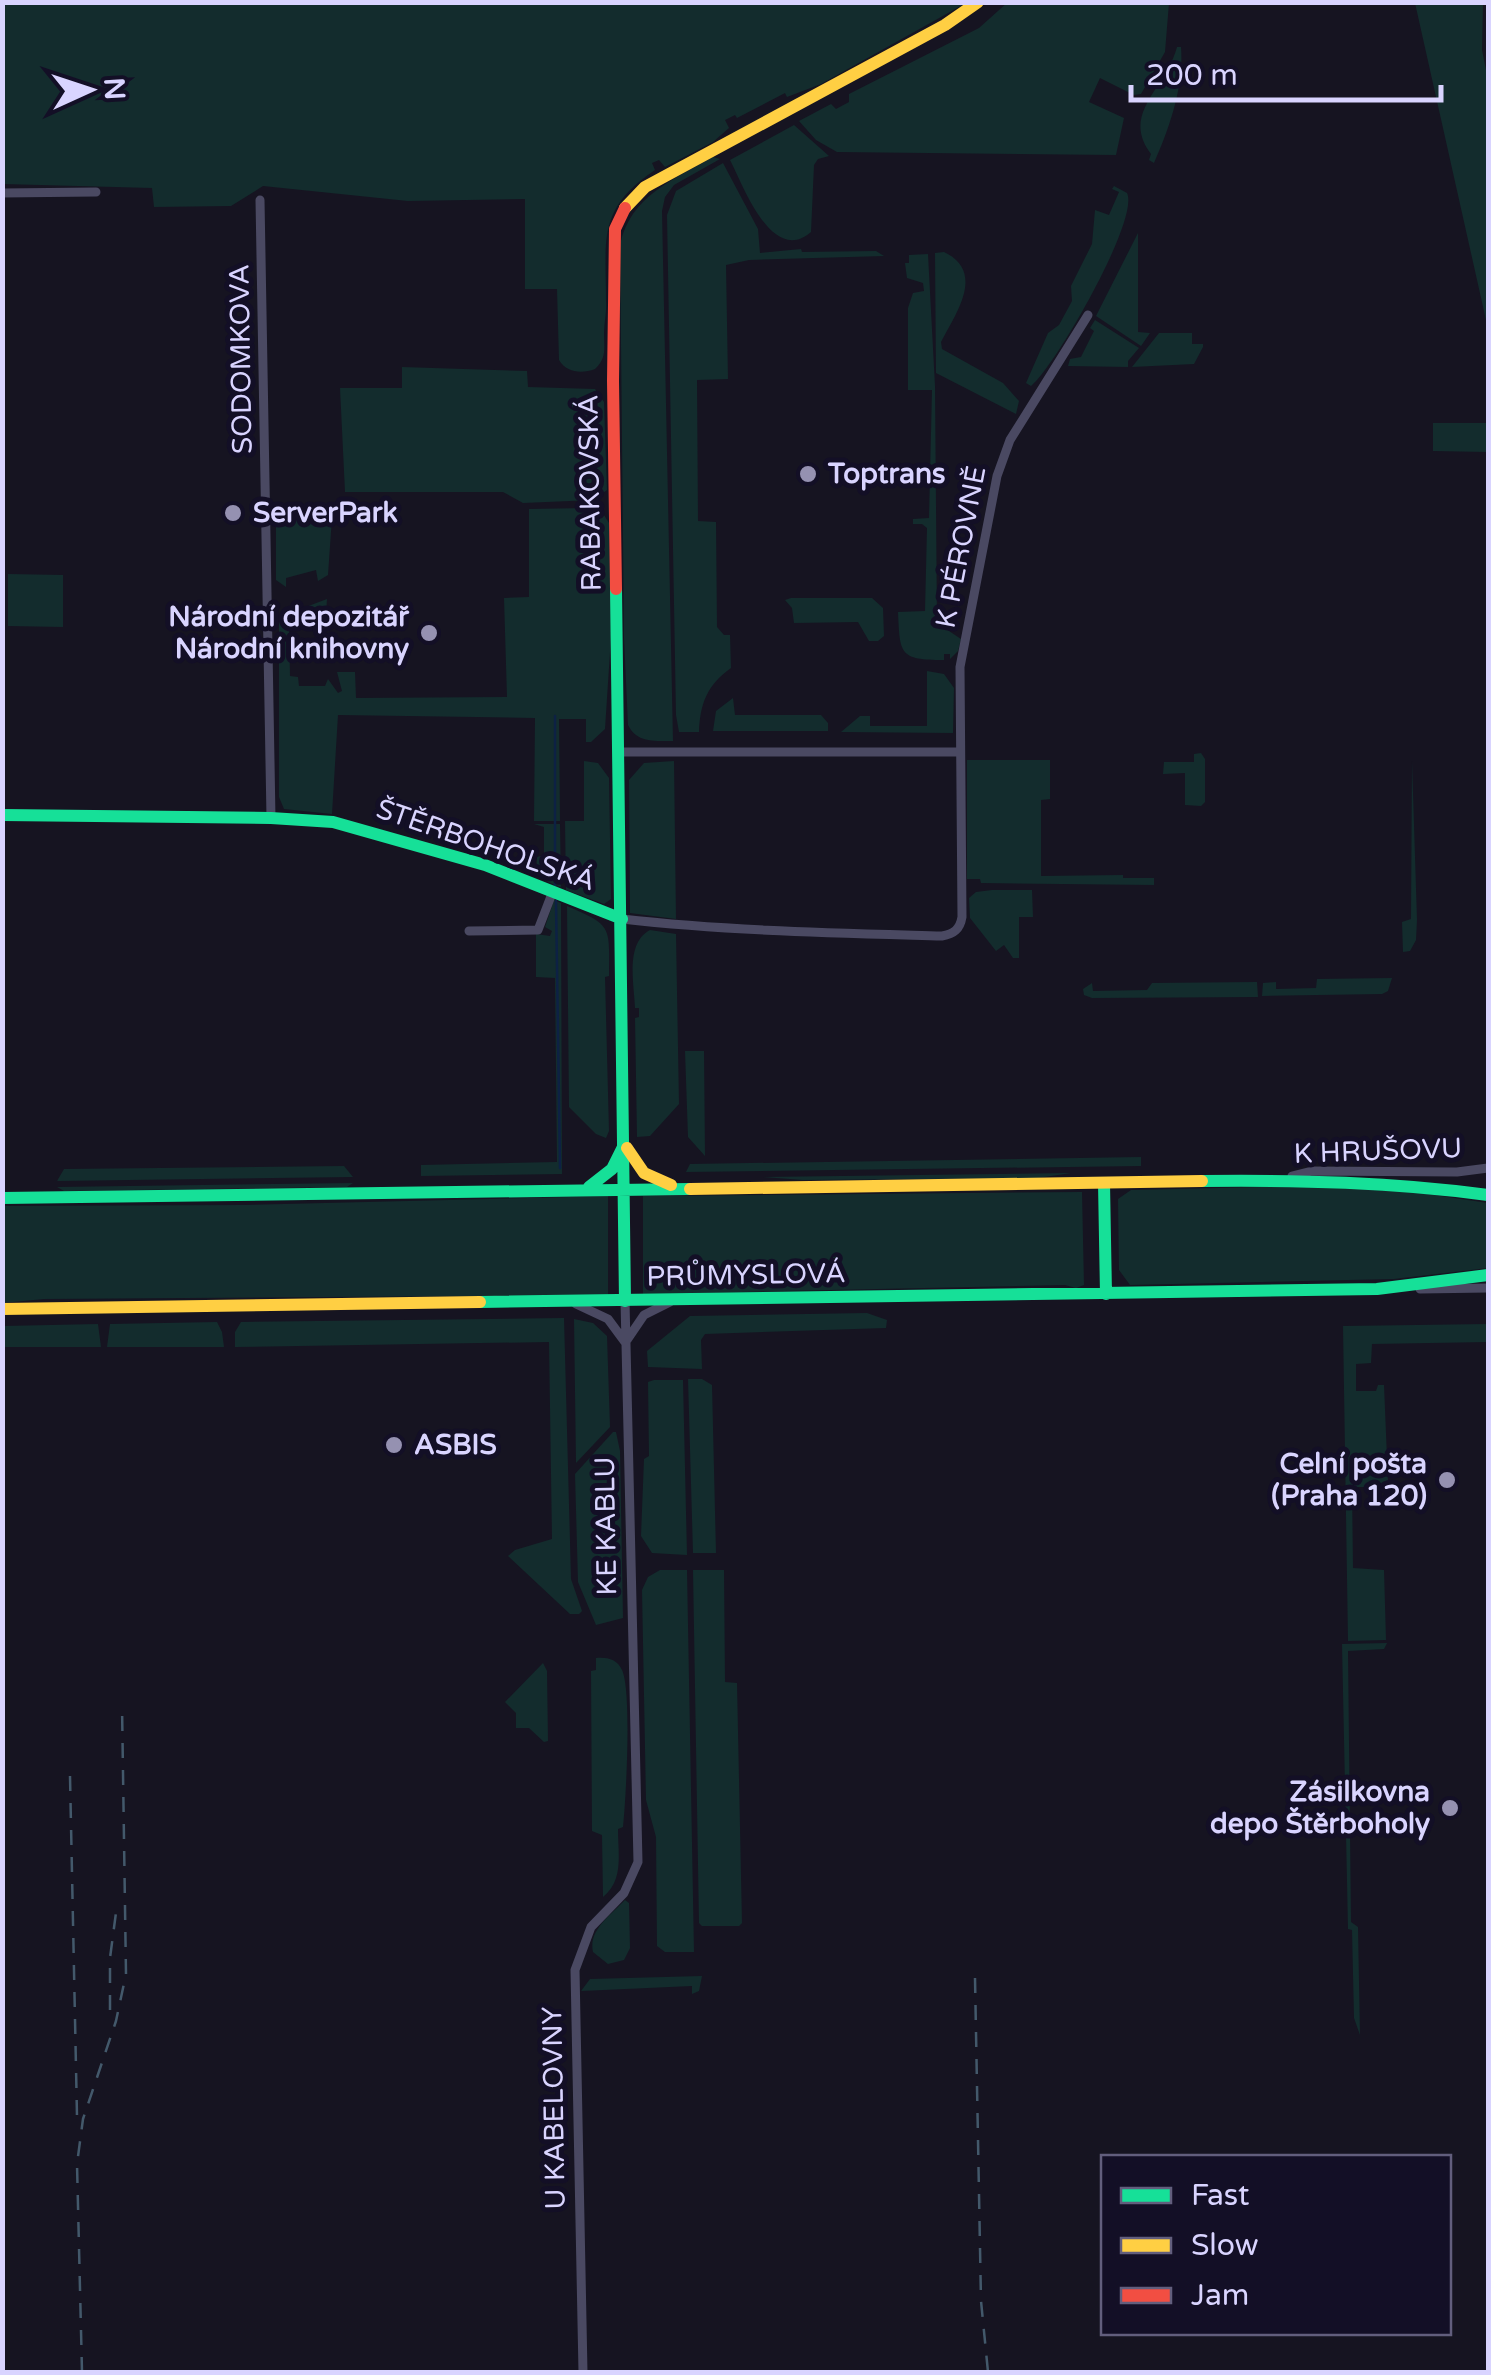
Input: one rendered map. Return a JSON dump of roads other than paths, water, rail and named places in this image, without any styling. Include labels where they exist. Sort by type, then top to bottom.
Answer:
[{"type":"main road","name":"RABAKOVSKÁ","points":[[626,1189],[612,254],[620,217],[645,187],[945,25],[978,2]]},
{"type":"main road","name":"ŠTĚRBOHOLSKÁ","points":[[2,815],[271,818],[351,826],[485,865],[622,919]]},
{"type":"main road","points":[[625,1140],[630,1156],[644,1173],[684,1188]]},
{"type":"main road","points":[[582,1190],[612,1169],[625,1140]]},
{"type":"main road","points":[[2,1198],[1269,1180],[1378,1182],[1488,1195]]},
{"type":"main road","points":[[1104,1183],[1106,1294]]},
{"type":"main road","name":"KE KABLU","points":[[625,1301],[626,1189]]},
{"type":"main road","name":"PRŮMYSLOVÁ","points":[[2,1309],[1377,1289],[1488,1275]]},
{"type":"street","points":[[2,193],[96,192]]},
{"type":"street","name":"SODOMKOVA","points":[[260,200],[271,818]]},
{"type":"street","name":"K PÉROVNĚ","points":[[952,934],[962,917],[960,668],[1002,459],[1088,315]]},
{"type":"street","points":[[619,752],[959,752]]},
{"type":"street","points":[[469,931],[538,930],[553,890]]},
{"type":"street","name":"ŠTĚRBOHOLSKÁ","points":[[622,919],[811,932],[952,934]]},
{"type":"street","name":"K HRUŠOVU","points":[[1269,1180],[1312,1171],[1457,1172],[1488,1168]]},
{"type":"street","points":[[1377,1289],[1488,1288]]},
{"type":"street","points":[[568,1302],[608,1318],[625,1342],[644,1316],[672,1300]]},
{"type":"street","name":"KE KABLU","points":[[625,1301],[638,1862]]},
{"type":"street","name":"U KABELOVNY","points":[[583,2372],[575,1970],[591,1926],[624,1892],[638,1862]]},
{"type":"waterway","points":[[555,716],[555,885]]},
{"type":"waterway","points":[[556,901],[560,1168]]},
{"type":"railway","points":[[82,2372],[77,2164],[83,2119],[116,2021],[126,1974],[122,1705]]},
{"type":"railway","points":[[70,1776],[77,2116]]},
{"type":"railway","points":[[110,2010],[110,1958],[117,1905]]},
{"type":"railway","points":[[975,1978],[981,2301],[988,2372]]},
{"type":"place","name":"Toptrans","points":[[808,474]]},
{"type":"place","name":"ServerPark","points":[[233,513]]},
{"type":"place","name":"Národní depozitář Národní knihovny","points":[[429,633]]},
{"type":"place","name":"ASBIS","points":[[394,1445]]},
{"type":"place","name":"Celní pošta (Praha 120)","points":[[1447,1480]]},
{"type":"place","name":"Zásilkovna depo Štěrboholy","points":[[1450,1808]]}]
